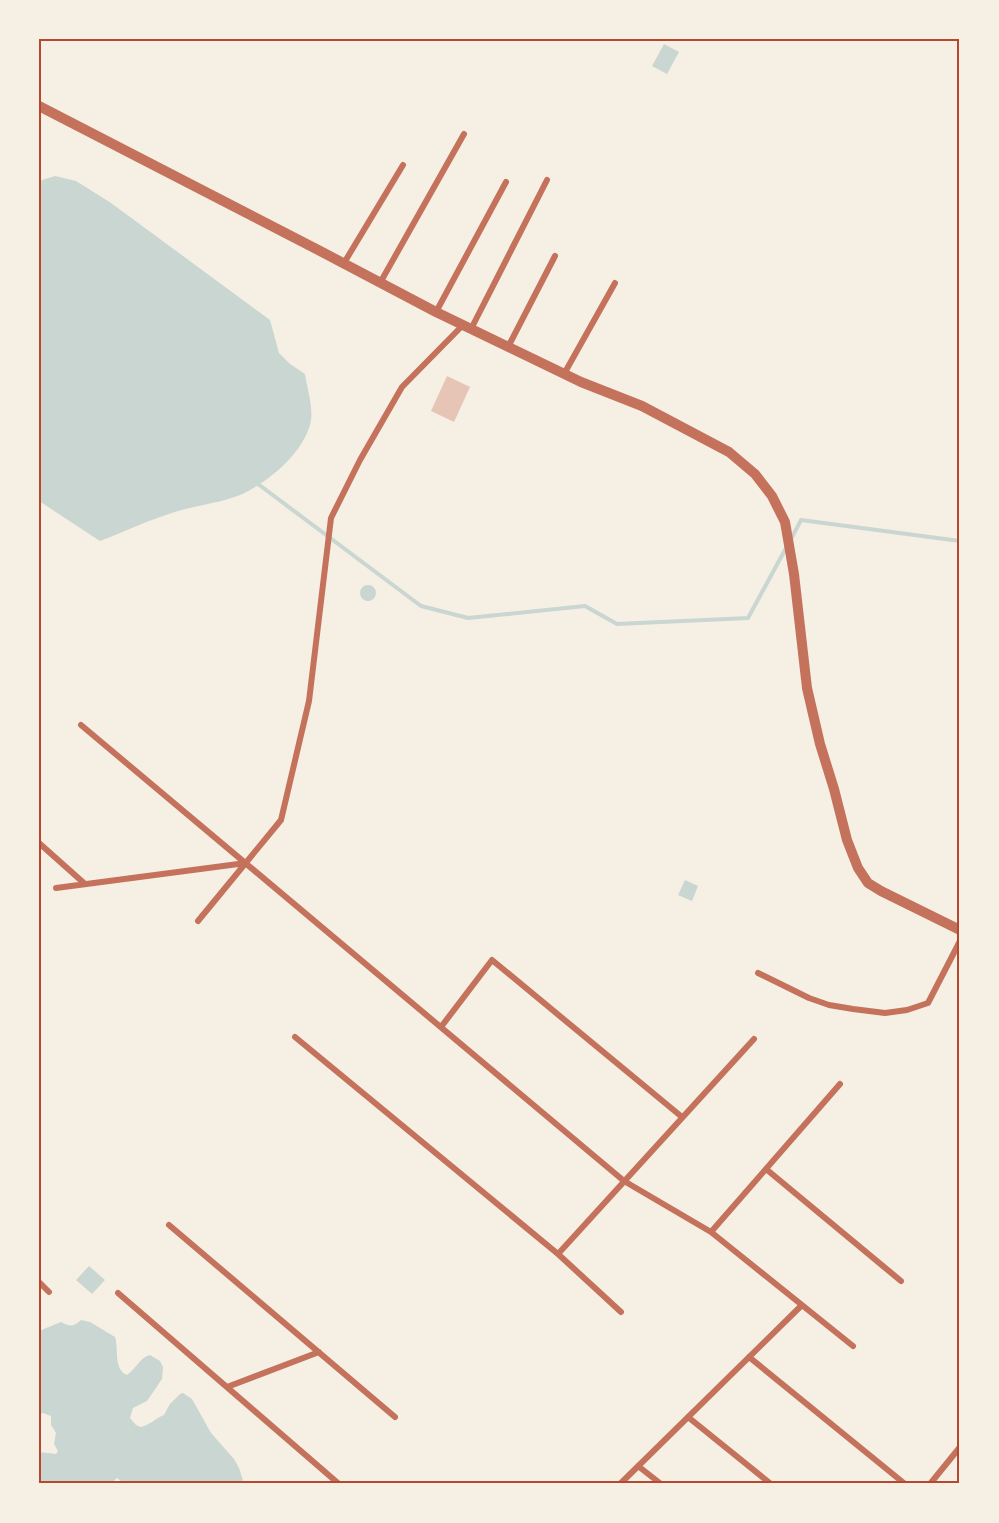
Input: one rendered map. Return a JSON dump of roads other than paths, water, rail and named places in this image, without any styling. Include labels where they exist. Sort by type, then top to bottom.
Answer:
[{"type":"street","points":[[39,106],[436,312],[564,374],[642,406],[729,452],[754,474],[772,496],[785,522],[794,574],[807,688],[847,840],[858,868],[868,883],[881,891],[960,930]]},
{"type":"street","points":[[380,283],[464,134]]},
{"type":"street","points":[[344,263],[403,165]]},
{"type":"street","points":[[198,921],[281,820],[309,701],[331,518],[360,460],[402,387],[467,327],[547,180]]},
{"type":"street","points":[[436,312],[506,182]]},
{"type":"street","points":[[508,347],[555,256]]},
{"type":"street","points":[[564,374],[615,283]]},
{"type":"street","points":[[81,725],[624,1181],[711,1232],[852,1346]]},
{"type":"street","points":[[39,843],[85,884]]},
{"type":"street","points":[[56,888],[246,863]]},
{"type":"street","points":[[758,972],[809,998],[829,1005],[885,1013],[907,1010],[928,1003],[960,941]]},
{"type":"street","points":[[441,1027],[492,960],[682,1117]]},
{"type":"street","points":[[295,1037],[558,1254],[621,1312]]},
{"type":"street","points":[[558,1254],[754,1039]]},
{"type":"street","points":[[711,1232],[840,1084]]},
{"type":"street","points":[[766,1169],[901,1281]]},
{"type":"street","points":[[169,1225],[395,1417]]},
{"type":"street","points":[[39,1282],[49,1292]]},
{"type":"street","points":[[118,1293],[339,1484]]},
{"type":"street","points":[[620,1484],[802,1305]]},
{"type":"street","points":[[227,1387],[319,1352]]},
{"type":"street","points":[[749,1357],[905,1484]]},
{"type":"street","points":[[688,1417],[771,1484]]},
{"type":"street","points":[[930,1484],[960,1447]]},
{"type":"street","points":[[638,1466],[661,1484]]},
{"type":"waterway","points":[[258,484],[421,606],[468,618],[585,606],[617,624],[748,618],[786,548]]},
{"type":"waterway","points":[[791,539],[801,520],[960,541]]}]
